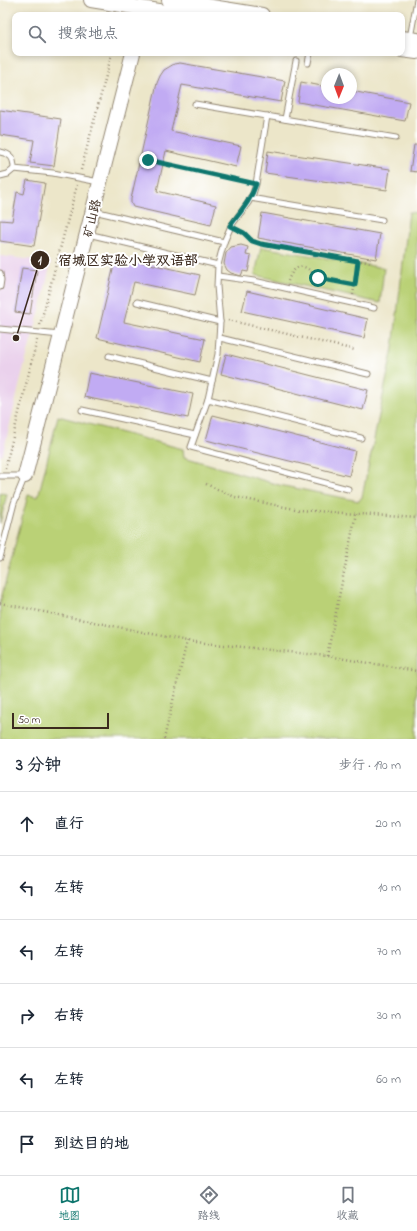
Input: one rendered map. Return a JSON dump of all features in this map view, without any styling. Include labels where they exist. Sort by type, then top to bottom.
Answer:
[{"type":"street","points":[[92,0],[167,12]]},
{"type":"street","points":[[169,0],[243,12]]},
{"type":"street","name":"矿山路","points":[[25,476],[132,56]]},
{"type":"lane","points":[[409,45],[417,0]]},
{"type":"lane","points":[[308,63],[309,56]]},
{"type":"lane","points":[[285,119],[296,61]]},
{"type":"lane","points":[[194,104],[396,138]]},
{"type":"lane","points":[[267,116],[261,160],[253,194],[230,226],[218,265],[220,320],[218,354],[208,399],[191,447],[348,490]]},
{"type":"lane","points":[[0,152],[9,155],[12,158],[14,161],[14,169]]},
{"type":"lane","points":[[0,176],[8,174],[14,169],[53,173],[100,182]]},
{"type":"lane","points":[[250,198],[382,220]]},
{"type":"lane","points":[[93,210],[224,242]]},
{"type":"lane","points":[[87,234],[218,265]]},
{"type":"lane","points":[[0,273],[0,287]]},
{"type":"lane","points":[[218,276],[254,281],[374,308]]},
{"type":"lane","points":[[137,302],[220,320]]},
{"type":"lane","points":[[0,329],[61,335]]},
{"type":"lane","points":[[220,338],[368,374]]},
{"type":"lane","points":[[109,356],[212,381]]},
{"type":"lane","points":[[208,399],[362,438]]},
{"type":"lane","points":[[82,410],[195,435]]},
{"type":"lane","points":[[0,558],[14,503],[25,476],[2,476]]},
{"type":"path","points":[[2,476],[111,56]]},
{"type":"path","points":[[148,160],[256,184]]},
{"type":"path","points":[[230,226],[244,233],[252,241],[372,263]]},
{"type":"path","points":[[352,304],[358,261]]},
{"type":"path","points":[[286,289],[290,274],[297,267],[302,266],[318,278],[355,285]]},
{"type":"path","points":[[220,320],[355,350]]},
{"type":"path","points":[[206,484],[235,497],[300,510],[417,518]]},
{"type":"path","points":[[327,656],[356,513]]},
{"type":"path","points":[[0,603],[187,641],[327,656],[417,670]]},
{"type":"path","points":[[164,739],[187,641]]},
{"type":"shaded area","points":[[0,256],[51,262],[3,453],[0,455]]},
{"type":"green space","points":[[409,212],[417,213],[417,739],[0,739],[0,603],[28,495],[38,497],[58,416],[183,449],[184,457],[279,485],[359,501],[362,497],[393,348]]},
{"type":"green space","points":[[261,247],[384,268],[380,303],[255,275]]},
{"type":"green space","points":[[0,493],[7,494],[0,523]]},
{"type":"building","points":[[180,63],[285,81],[281,102],[182,85],[171,131],[241,146],[236,167],[166,151],[157,191],[216,205],[211,225],[133,207],[131,203],[157,83],[164,70],[174,64]]},
{"type":"building","points":[[301,82],[321,86],[321,104],[357,104],[357,92],[409,102],[405,121],[298,102]]},
{"type":"building","points":[[0,110],[61,119],[54,166],[30,163],[34,140],[0,135]]},
{"type":"building","points":[[414,145],[417,145],[417,172],[410,171]]},
{"type":"building","points":[[268,151],[390,169],[387,190],[265,173]]},
{"type":"building","points":[[27,180],[45,183],[34,246],[0,241],[0,220],[12,221],[17,192],[24,194]]},
{"type":"building","points":[[262,213],[380,234],[376,259],[258,238]]},
{"type":"building","points":[[241,245],[248,247],[246,255],[251,256],[248,272],[243,271],[241,276],[231,273],[227,270],[224,264],[226,253],[231,247]]},
{"type":"building","points":[[123,258],[200,275],[195,295],[134,282],[124,322],[205,339],[200,362],[97,338],[115,261]]},
{"type":"building","points":[[22,268],[37,270],[30,314],[15,312]]},
{"type":"building","points":[[247,291],[368,319],[364,338],[242,311]]},
{"type":"building","points":[[226,354],[368,390],[363,410],[221,374]]},
{"type":"building","points":[[89,373],[193,394],[188,418],[84,397]]},
{"type":"building","points":[[213,415],[355,451],[349,476],[206,440]]},
{"type":"place","name":"宿城区实验小学双语部","points":[[16,338]]},
{"type":"route","points":[[148,160],[256,184],[248,203],[230,226],[244,233],[252,241],[261,244],[358,261],[355,285],[318,278]]}]
